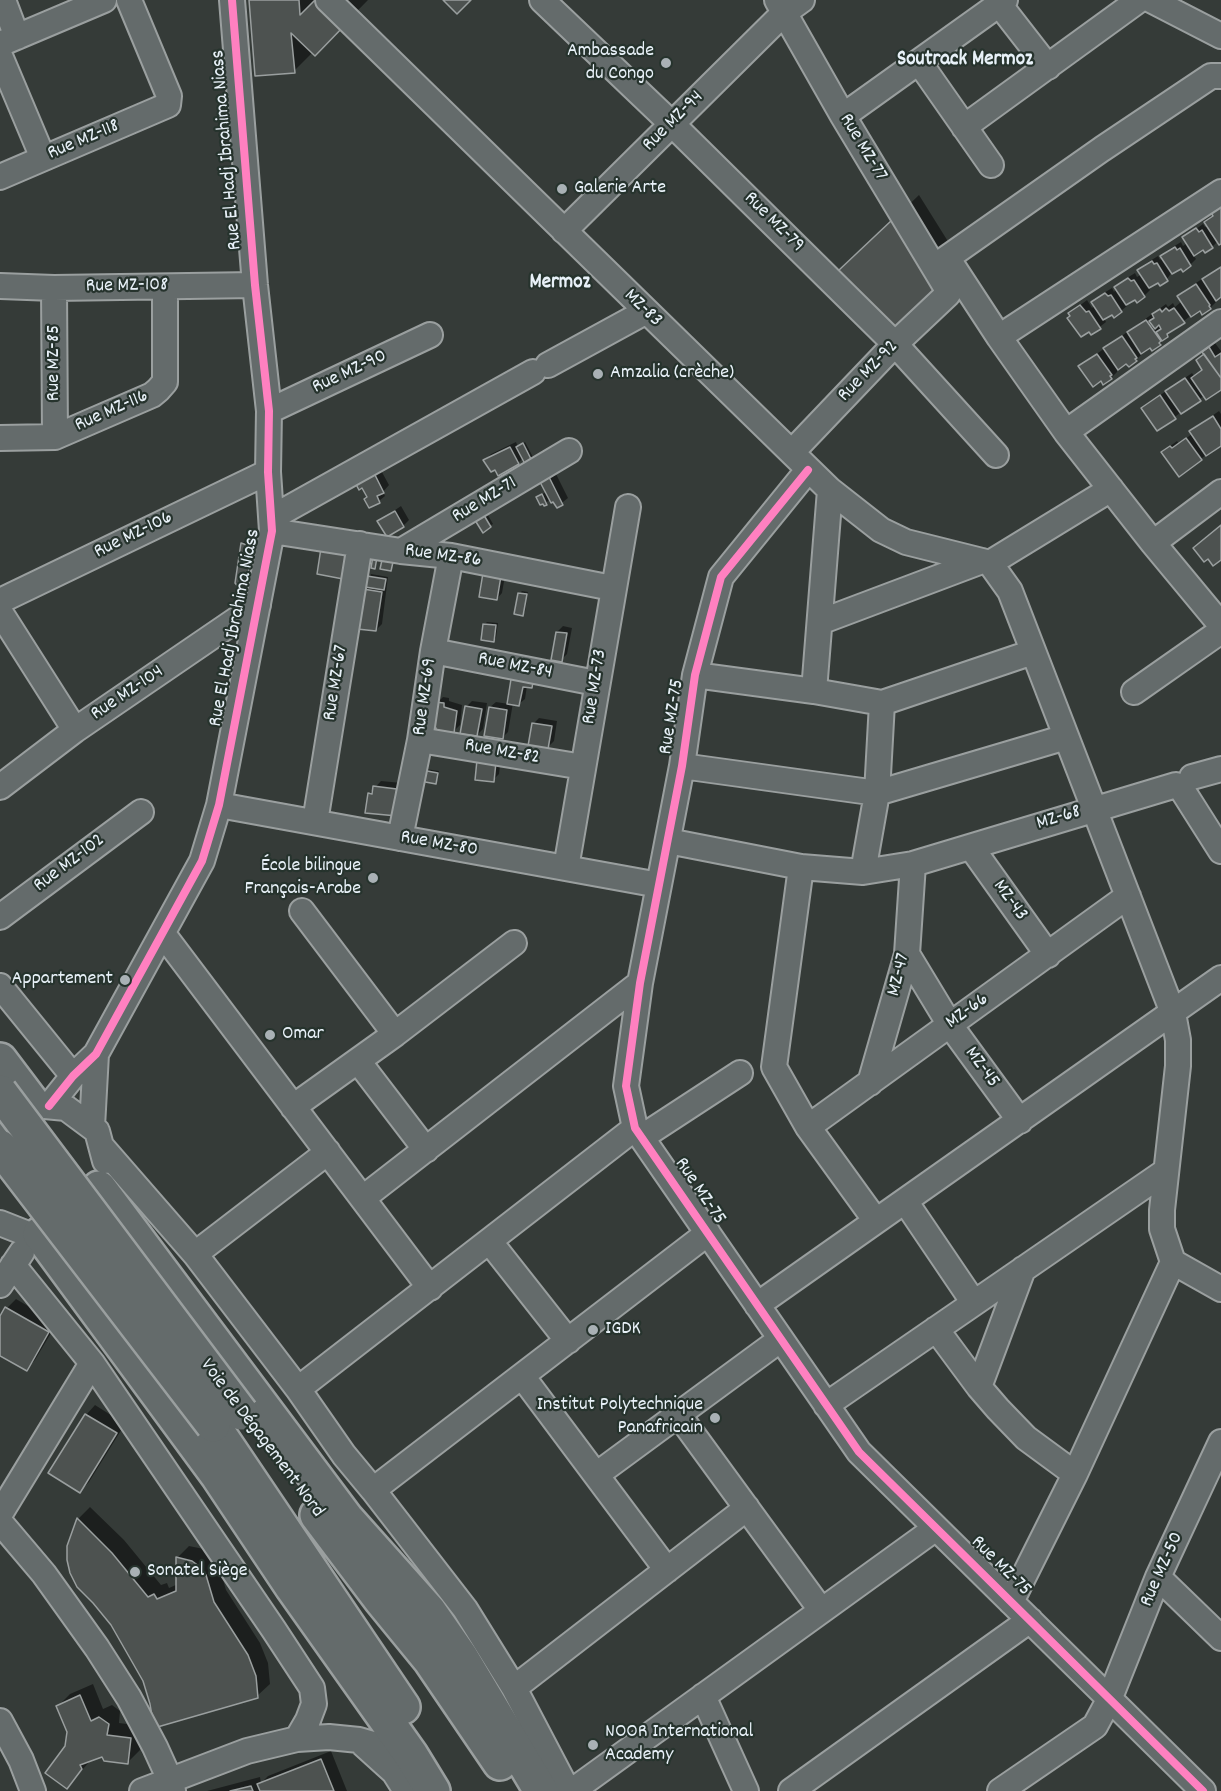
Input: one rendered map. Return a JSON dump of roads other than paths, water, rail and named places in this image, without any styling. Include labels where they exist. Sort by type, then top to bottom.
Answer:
[{"type":"highway","points":[[0,1060],[41,1106]]},
{"type":"highway","name":"Voie de Dégagement Nord","points":[[0,1092],[227,1419],[352,1628],[457,1791]]},
{"type":"highway","name":"Voie de Dégagement Nord","points":[[0,1147],[430,1660],[477,1728],[515,1791]]},
{"type":"highway","points":[[99,1188],[346,1518],[429,1611],[461,1657],[541,1791]]},
{"type":"highway","points":[[36,1235],[218,1476],[258,1538],[411,1755],[432,1791]]},
{"type":"highway","points":[[258,1538],[352,1628]]},
{"type":"highway","points":[[374,1551],[430,1660]]},
{"type":"street","points":[[3,0],[8,40],[104,0]]},
{"type":"street","name":"Rue MZ-118","points":[[0,177],[168,105],[169,96],[129,0]]},
{"type":"street","name":"Rue El Hadj Ibrahima Niass","points":[[41,1106],[96,1054],[202,861],[219,805],[273,524],[268,472],[269,411],[255,285],[232,0]]},
{"type":"street","name":"Rue MZ-79","points":[[542,0],[672,124],[895,344],[996,455]]},
{"type":"street","points":[[964,127],[1139,0]]},
{"type":"street","points":[[1151,0],[1221,36]]},
{"type":"street","points":[[843,116],[1002,2],[1048,67]]},
{"type":"street","name":"Rue MZ-94","points":[[564,231],[788,4]]},
{"type":"street","name":"Rue MZ-77","points":[[788,4],[843,116],[941,263],[948,294]]},
{"type":"street","name":"MZ-83","points":[[343,5],[645,312],[830,490],[881,530],[906,542],[986,562]]},
{"type":"street","points":[[0,56],[43,158]]},
{"type":"street","points":[[920,62],[991,165]]},
{"type":"street","points":[[1221,76],[1210,76],[941,263],[999,338],[1066,432],[1221,625]]},
{"type":"street","points":[[999,338],[1221,192]]},
{"type":"street","name":"Rue MZ-108","points":[[0,286],[54,288],[255,285]]},
{"type":"street","name":"Rue MZ-116","points":[[55,437],[152,395],[165,382],[165,287]]},
{"type":"street","name":"Rue MZ-85","points":[[54,288],[55,437]]},
{"type":"street","name":"Rue MZ-92","points":[[792,452],[895,344],[948,294]]},
{"type":"street","points":[[273,524],[540,368],[645,312]]},
{"type":"street","points":[[1066,432],[1221,322]]},
{"type":"street","name":"Rue MZ-90","points":[[269,411],[430,334]]},
{"type":"street","points":[[0,438],[55,437]]},
{"type":"street","name":"Rue MZ-71","points":[[401,551],[569,451]]},
{"type":"street","name":"Rue MZ-75","points":[[808,470],[721,577],[695,675],[682,766],[640,982],[626,1086],[638,1132],[859,1452],[1203,1791]]},
{"type":"street","name":"Rue MZ-106","points":[[0,601],[268,472]]},
{"type":"street","points":[[820,622],[986,562],[1111,489]]},
{"type":"street","points":[[814,691],[830,490]]},
{"type":"street","points":[[1153,543],[1221,492]]},
{"type":"street","name":"Rue MZ-73","points":[[566,868],[612,588],[628,507]]},
{"type":"street","name":"Rue MZ-86","points":[[273,524],[360,544],[451,556],[612,588]]},
{"type":"street","name":"Rue MZ-67","points":[[315,822],[360,544]]},
{"type":"street","name":"Rue MZ-69","points":[[400,838],[420,740],[433,651],[451,556]]},
{"type":"street","points":[[986,562],[1010,591],[1173,1013],[1178,1040],[1178,1066],[1162,1229],[1173,1262],[1221,1289]]},
{"type":"street","name":"Rue MZ-104","points":[[0,787],[75,730],[258,605]]},
{"type":"street","points":[[0,612],[75,730]]},
{"type":"street","points":[[1134,692],[1221,631]]},
{"type":"street","name":"Rue MZ-84","points":[[433,651],[596,683]]},
{"type":"street","points":[[695,675],[882,703],[1033,652]]},
{"type":"street","points":[[863,872],[877,793],[882,703]]},
{"type":"street","points":[[682,766],[877,793],[1066,738]]},
{"type":"street","name":"Rue MZ-82","points":[[420,740],[583,767]]},
{"type":"street","points":[[1192,777],[1221,769]]},
{"type":"street","name":"MZ-68","points":[[668,841],[801,867],[863,872],[913,864],[1176,785],[1181,788],[1221,851]]},
{"type":"street","name":"Rue MZ-80","points":[[219,805],[659,885]]},
{"type":"street","name":"Rue MZ-102","points":[[0,917],[141,812]]},
{"type":"street","name":"MZ-43","points":[[971,846],[1048,955]]},
{"type":"street","name":"MZ-47","points":[[870,1083],[907,954],[913,864]]},
{"type":"street","points":[[801,867],[774,1067],[808,1127],[876,1221]]},
{"type":"street","name":"MZ-66","points":[[808,1127],[1128,896]]},
{"type":"street","points":[[302,911],[395,1034]]},
{"type":"street","points":[[163,934],[430,1288]]},
{"type":"street","points":[[293,1107],[395,1034],[514,943]]},
{"type":"street","name":"MZ-45","points":[[907,954],[950,1025],[1020,1121]]},
{"type":"street","points":[[757,1305],[1221,978]]},
{"type":"street","points":[[363,1198],[640,982]]},
{"type":"street","points":[[0,986],[73,1076]]},
{"type":"street","name":"Rue El Hadj Ibrahima Niass","points":[[96,1054],[96,1136],[108,1169],[99,1188]]},
{"type":"street","points":[[358,1061],[426,1150]]},
{"type":"street","points":[[298,1389],[638,1132],[740,1073]]},
{"type":"street","points":[[0,1125],[18,1110],[41,1106],[66,1108],[96,1136],[195,1254],[298,1389],[344,1455],[374,1490],[465,1609],[514,1688],[570,1791],[936,1528]]},
{"type":"street","points":[[195,1254],[328,1152]]},
{"type":"street","points":[[826,1405],[1166,1171]]},
{"type":"street","points":[[0,1223],[36,1235],[52,1230],[95,1197],[99,1188]]},
{"type":"street","points":[[905,1201],[974,1303]]},
{"type":"street","points":[[374,1490],[708,1233]]},
{"type":"street","points":[[0,1285],[36,1235]]},
{"type":"street","points":[[490,1242],[568,1341]]},
{"type":"street","points":[[1011,1602],[1075,1474],[1173,1262]]},
{"type":"street","points":[[13,1266],[92,1363],[312,1688],[314,1704],[297,1739]]},
{"type":"street","points":[[979,1387],[1023,1269]]},
{"type":"street","points":[[936,1329],[979,1387],[1026,1438],[1075,1474]]},
{"type":"street","points":[[596,1474],[781,1339]]},
{"type":"street","points":[[0,1514],[92,1363]]},
{"type":"street","points":[[522,1376],[667,1570]]},
{"type":"street","points":[[678,1414],[821,1610]]},
{"type":"street","name":"Rue MZ-50","points":[[1003,1790],[1095,1726],[1109,1700],[1158,1577],[1218,1460]]},
{"type":"street","points":[[514,1688],[747,1508]]},
{"type":"street","points":[[0,1522],[44,1574],[97,1647],[129,1698],[171,1785]]},
{"type":"street","points":[[1158,1577],[1221,1638]]},
{"type":"street","points":[[791,1791],[1030,1620]]},
{"type":"street","points":[[703,1696],[746,1791]]},
{"type":"street","points":[[0,1721],[21,1760],[33,1791]]},
{"type":"street","points":[[142,1791],[171,1785],[247,1750],[297,1739],[329,1737],[359,1740],[411,1755]]},
{"type":"street","points":[[359,1740],[394,1772],[406,1791]]},
{"type":"place","name":"Ambassade du Congo","points":[[666,63]]},
{"type":"place","name":"Galerie Arte","points":[[562,189]]},
{"type":"place","name":"Amzalia (crèche)","points":[[598,374]]},
{"type":"place","name":"École bilingue Français-Arabe","points":[[373,878]]},
{"type":"place","name":"Appartement","points":[[125,980]]},
{"type":"place","name":"Omar","points":[[270,1035]]},
{"type":"place","name":"IGDK","points":[[593,1330]]},
{"type":"place","name":"Institut Polytechnique Panafricain","points":[[715,1418]]},
{"type":"place","name":"Sonatel Siège","points":[[135,1572]]},
{"type":"place","name":"NOOR International Academy","points":[[593,1745]]},
{"type":"district","name":"Soutrack Mermoz","points":[[965,61]]},
{"type":"district","name":"Mermoz","points":[[560,284]]}]
